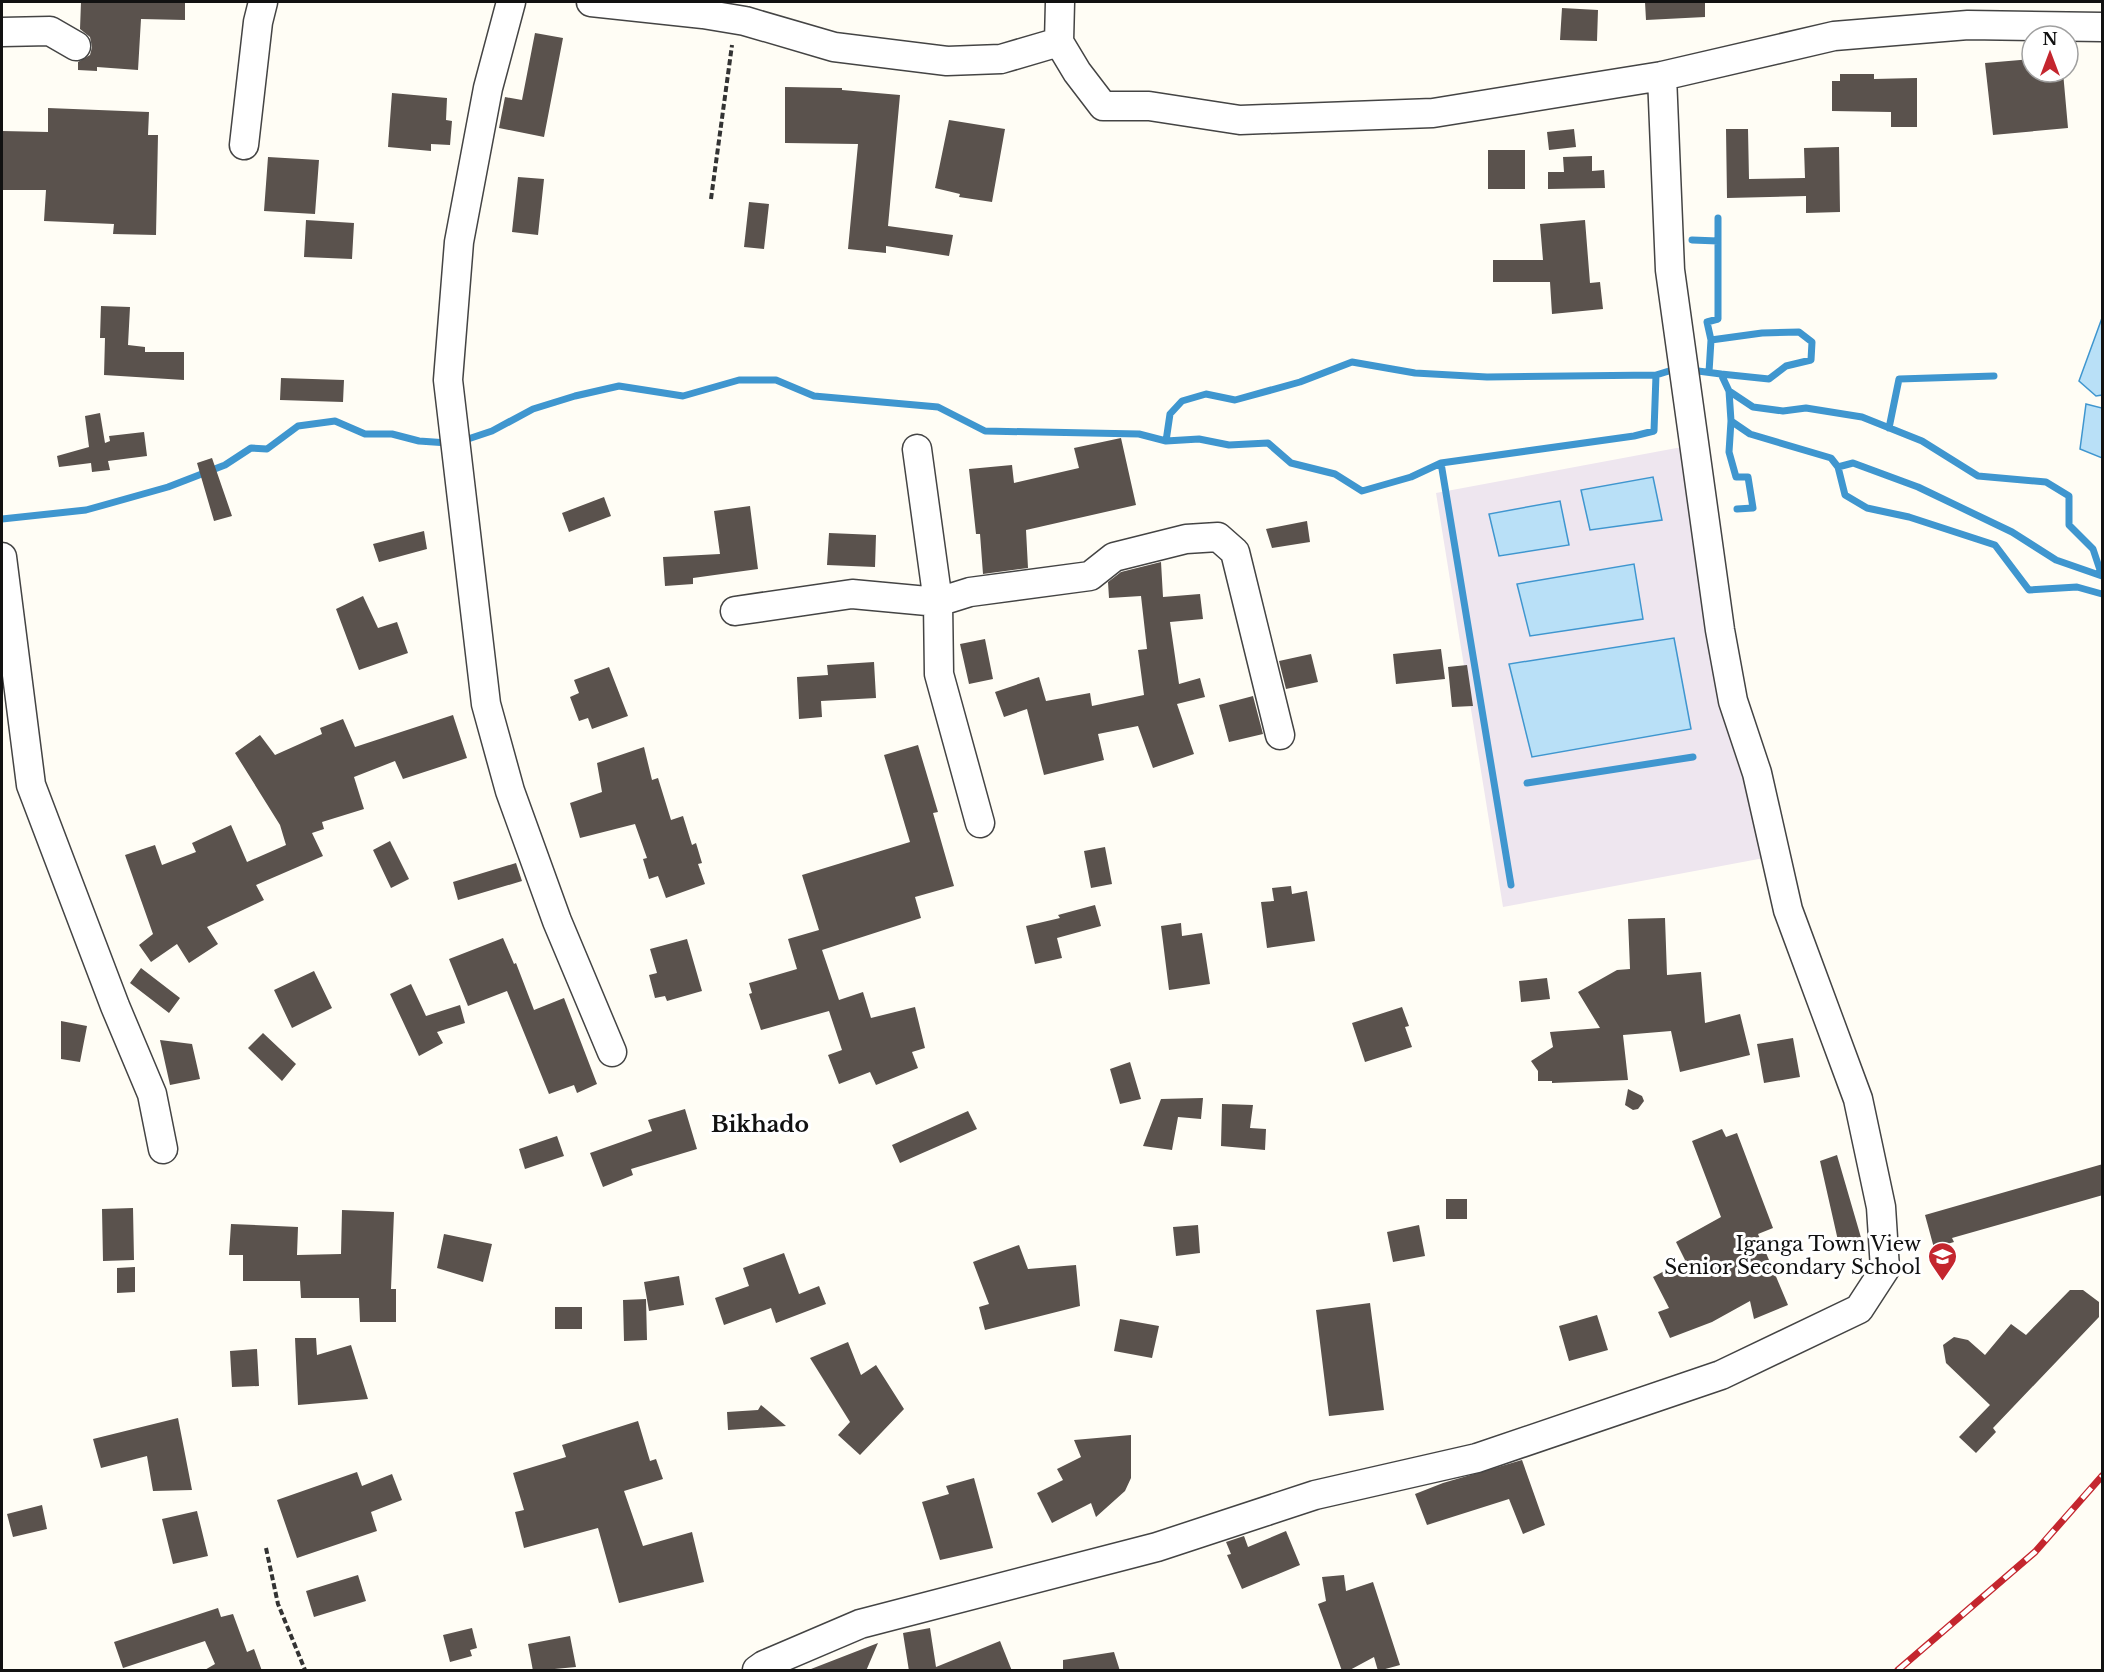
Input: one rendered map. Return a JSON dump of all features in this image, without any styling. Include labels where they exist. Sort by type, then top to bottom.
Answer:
[{"type":"street","points":[[244,145],[258,22],[263,2]]},
{"type":"street","points":[[511,2],[488,88],[459,242],[448,380],[486,704],[518,813],[557,921],[612,1052]]},
{"type":"street","points":[[591,2],[745,21],[834,47],[947,61],[1001,59],[1059,42]]},
{"type":"street","points":[[1060,2],[1059,42],[1077,72],[1103,106],[1149,106],[1240,120],[1433,113],[1662,76],[1834,36],[1968,26],[2103,27]]},
{"type":"street","points":[[2,32],[50,31],[76,46]]},
{"type":"street","points":[[757,1671],[764,1665],[860,1624],[1147,1550],[1315,1495],[1477,1458],[1721,1375],[1859,1309],[1885,1269],[1881,1206],[1858,1099],[1788,910],[1757,773],[1733,701],[1720,630],[1670,270],[1662,76]]},
{"type":"street","points":[[917,449],[938,602],[939,674],[981,823]]},
{"type":"street","points":[[735,610],[852,594],[938,602],[970,592],[1090,576],[1114,557],[1186,539],[1218,537],[1235,552],[1280,735]]},
{"type":"street","points":[[2,557],[31,785],[115,1006],[152,1094],[163,1149]]},
{"type":"path","points":[[711,199],[732,42],[745,21]]},
{"type":"path","points":[[266,1548],[279,1604],[305,1671]]},
{"type":"shaded area","points":[[1682,447],[1764,858],[1503,907],[1436,493]]},
{"type":"water","points":[[2102,318],[2102,395],[2096,396],[2079,381]]},
{"type":"water","points":[[2086,404],[2102,408],[2102,458],[2080,449]]},
{"type":"water","points":[[1653,477],[1662,520],[1590,530],[1581,490]]},
{"type":"water","points":[[1560,501],[1569,545],[1499,556],[1489,514]]},
{"type":"water","points":[[1634,564],[1643,619],[1530,636],[1517,584]]},
{"type":"water","points":[[1674,638],[1691,729],[1532,757],[1509,664]]},
{"type":"building","points":[[81,2],[185,2],[185,20],[141,19],[138,70],[97,67],[97,71],[78,70],[78,62],[90,55],[92,47],[90,37],[80,29]]},
{"type":"building","points":[[1645,2],[1705,2],[1705,17],[1646,20]]},
{"type":"building","points":[[1562,8],[1598,10],[1597,41],[1560,40]]},
{"type":"building","points":[[535,33],[563,38],[544,137],[499,128],[505,97],[522,100]]},
{"type":"building","points":[[2020,60],[2020,84],[2064,84],[2068,128],[1993,135],[1985,63]]},
{"type":"building","points":[[1840,74],[1874,74],[1874,79],[1917,78],[1917,127],[1891,127],[1891,112],[1832,111],[1832,81],[1840,81]]},
{"type":"building","points":[[785,87],[842,88],[842,90],[900,95],[888,226],[953,235],[949,256],[886,246],[886,253],[848,249],[858,144],[785,143]]},
{"type":"building","points":[[392,93],[447,98],[446,120],[452,121],[450,145],[431,144],[431,151],[388,147]]},
{"type":"building","points":[[48,108],[149,112],[148,135],[158,135],[156,235],[113,234],[114,224],[44,221],[46,190],[2,190],[2,131],[48,132]]},
{"type":"building","points":[[949,120],[1005,129],[992,202],[959,197],[960,194],[935,188]]},
{"type":"building","points":[[1574,129],[1576,147],[1549,150],[1547,132]]},
{"type":"building","points":[[1726,129],[1748,129],[1749,179],[1805,178],[1804,148],[1839,147],[1840,212],[1806,213],[1806,196],[1727,198]]},
{"type":"building","points":[[1488,150],[1525,150],[1525,189],[1488,189]]},
{"type":"building","points":[[1592,156],[1592,171],[1604,170],[1605,188],[1548,189],[1548,172],[1564,172],[1563,157]]},
{"type":"building","points":[[268,157],[319,160],[315,214],[264,211]]},
{"type":"building","points":[[518,177],[544,179],[538,235],[512,232]]},
{"type":"building","points":[[749,202],[769,204],[764,249],[744,247]]},
{"type":"building","points":[[306,220],[354,223],[352,259],[304,257]]},
{"type":"building","points":[[1585,220],[1590,283],[1600,282],[1603,309],[1552,314],[1550,282],[1493,282],[1493,260],[1543,260],[1540,224]]},
{"type":"building","points":[[101,306],[130,307],[128,345],[145,347],[145,352],[184,352],[184,380],[104,375],[105,338],[100,338]]},
{"type":"building","points":[[281,378],[344,380],[343,402],[280,400]]},
{"type":"building","points":[[100,413],[105,443],[110,441],[109,436],[144,432],[147,456],[108,461],[110,470],[92,472],[91,463],[59,467],[57,456],[89,447],[85,416]]},
{"type":"building","points":[[1121,438],[1136,505],[1026,530],[1028,568],[983,574],[980,534],[976,534],[969,469],[1012,465],[1014,483],[1079,468],[1074,448]]},
{"type":"building","points":[[212,458],[232,516],[214,521],[197,463]]},
{"type":"building","points":[[604,497],[611,516],[569,532],[562,513]]},
{"type":"building","points":[[750,506],[758,569],[693,578],[693,584],[665,586],[663,557],[720,554],[714,511]]},
{"type":"building","points":[[1307,521],[1310,542],[1272,548],[1266,529]]},
{"type":"building","points":[[424,531],[427,549],[379,562],[373,544]]},
{"type":"building","points":[[829,533],[876,535],[875,567],[827,565]]},
{"type":"building","points":[[1161,562],[1163,597],[1200,594],[1203,619],[1170,622],[1179,684],[1200,678],[1205,697],[1177,704],[1194,754],[1153,768],[1138,726],[1098,734],[1104,760],[1044,775],[1027,709],[1004,717],[995,692],[1039,677],[1046,701],[1090,693],[1092,706],[1144,695],[1138,650],[1147,649],[1141,596],[1109,598],[1108,582],[1121,572]]},
{"type":"building","points":[[363,596],[378,628],[397,622],[408,653],[359,670],[336,609]]},
{"type":"building","points":[[985,639],[993,679],[969,684],[960,644]]},
{"type":"building","points":[[1441,649],[1445,679],[1396,684],[1393,654]]},
{"type":"building","points":[[1311,654],[1318,682],[1286,689],[1279,661]]},
{"type":"building","points":[[874,662],[876,698],[821,701],[822,717],[799,719],[797,677],[828,675],[827,665]]},
{"type":"building","points":[[1467,665],[1473,706],[1452,707],[1448,667]]},
{"type":"building","points":[[609,667],[628,716],[592,729],[588,718],[579,721],[570,697],[579,693],[574,680]]},
{"type":"building","points":[[1253,696],[1263,734],[1229,742],[1219,705]]},
{"type":"building","points":[[453,715],[467,758],[403,779],[395,761],[354,777],[364,809],[322,822],[324,829],[312,833],[323,856],[256,885],[264,900],[207,927],[218,944],[189,963],[177,944],[151,962],[139,945],[153,934],[125,855],[155,845],[162,865],[196,852],[192,843],[231,825],[247,862],[286,845],[280,825],[235,753],[260,735],[275,755],[322,734],[320,728],[343,719],[355,747]]},
{"type":"building","points":[[918,745],[938,812],[933,813],[954,886],[915,897],[921,918],[822,950],[839,1000],[863,992],[871,1018],[915,1007],[925,1048],[912,1052],[918,1068],[876,1085],[870,1072],[839,1084],[828,1055],[842,1050],[829,1011],[761,1030],[749,994],[752,993],[749,983],[797,969],[788,939],[819,930],[802,875],[910,842],[884,755]]},
{"type":"building","points":[[644,747],[652,780],[658,778],[671,820],[683,816],[692,845],[696,843],[702,863],[698,864],[705,884],[666,898],[658,876],[649,879],[643,859],[647,858],[635,824],[580,838],[570,803],[602,792],[597,763]]},
{"type":"building","points":[[390,841],[409,879],[391,888],[373,850]]},
{"type":"building","points":[[1105,847],[1112,884],[1091,888],[1084,851]]},
{"type":"building","points":[[516,863],[522,881],[458,900],[453,882]]},
{"type":"building","points":[[1291,886],[1292,894],[1307,891],[1315,941],[1267,948],[1261,902],[1274,901],[1272,888]]},
{"type":"building","points":[[1095,905],[1101,926],[1057,938],[1062,958],[1035,964],[1026,926],[1060,918],[1058,915]]},
{"type":"building","points":[[1665,918],[1667,975],[1701,972],[1705,1023],[1740,1014],[1750,1055],[1680,1072],[1671,1031],[1623,1035],[1628,1080],[1552,1083],[1552,1081],[1538,1081],[1538,1071],[1531,1061],[1553,1047],[1550,1032],[1600,1028],[1578,992],[1617,970],[1630,969],[1628,919]]},
{"type":"building","points":[[1181,923],[1182,936],[1202,933],[1210,984],[1169,990],[1161,926]]},
{"type":"building","points":[[503,938],[514,964],[516,963],[534,1010],[564,998],[597,1084],[577,1093],[574,1085],[549,1094],[507,991],[468,1006],[449,959]]},
{"type":"building","points":[[687,939],[702,991],[667,1001],[665,996],[655,998],[649,975],[657,973],[650,949]]},
{"type":"building","points":[[141,968],[180,998],[169,1013],[130,983]]},
{"type":"building","points":[[314,971],[332,1008],[292,1028],[274,990]]},
{"type":"building","points":[[1547,978],[1550,999],[1521,1002],[1519,981]]},
{"type":"building","points":[[411,984],[426,1016],[460,1005],[465,1023],[437,1032],[443,1043],[419,1056],[390,994]]},
{"type":"building","points":[[1402,1007],[1409,1026],[1405,1027],[1412,1047],[1365,1062],[1352,1023]]},
{"type":"building","points":[[61,1021],[87,1026],[80,1062],[61,1059]]},
{"type":"building","points":[[263,1033],[296,1064],[282,1081],[248,1048]]},
{"type":"building","points":[[1793,1038],[1800,1077],[1764,1083],[1757,1044]]},
{"type":"building","points":[[160,1040],[192,1044],[200,1079],[170,1085]]},
{"type":"building","points":[[1130,1062],[1141,1099],[1120,1104],[1110,1069]]},
{"type":"building","points":[[1628,1089],[1642,1096],[1644,1101],[1638,1109],[1633,1110],[1625,1105]]},
{"type":"building","points":[[1203,1098],[1201,1119],[1178,1117],[1172,1150],[1143,1146],[1161,1099]]},
{"type":"building","points":[[1222,1104],[1253,1105],[1250,1128],[1266,1129],[1265,1150],[1221,1146]]},
{"type":"building","points":[[685,1109],[697,1149],[631,1169],[633,1175],[603,1187],[590,1153],[652,1131],[648,1120]]},
{"type":"building","points":[[968,1111],[977,1129],[900,1163],[892,1145]]},
{"type":"building","points":[[1722,1129],[1726,1137],[1737,1133],[1773,1228],[1758,1234],[1788,1305],[1754,1319],[1750,1301],[1712,1322],[1670,1338],[1658,1312],[1669,1308],[1653,1277],[1685,1260],[1676,1242],[1721,1217],[1692,1141]]},
{"type":"building","points":[[557,1136],[564,1156],[525,1169],[519,1149]]},
{"type":"building","points":[[1837,1155],[1862,1241],[1839,1245],[1820,1161]]},
{"type":"building","points":[[2103,1164],[2103,1195],[1952,1238],[1954,1242],[1934,1248],[1925,1215]]},
{"type":"building","points":[[1446,1199],[1467,1199],[1467,1219],[1446,1219]]},
{"type":"building","points":[[133,1208],[134,1260],[103,1261],[102,1209]]},
{"type":"building","points":[[342,1210],[394,1212],[391,1289],[396,1289],[396,1322],[360,1322],[359,1298],[301,1298],[300,1281],[243,1281],[243,1255],[229,1255],[231,1224],[298,1227],[297,1255],[341,1254]]},
{"type":"building","points":[[1198,1225],[1200,1253],[1176,1256],[1173,1227]]},
{"type":"building","points":[[1419,1225],[1425,1256],[1393,1262],[1387,1232]]},
{"type":"building","points":[[444,1234],[492,1244],[483,1282],[437,1268]]},
{"type":"building","points":[[1019,1245],[1028,1269],[1076,1265],[1080,1306],[985,1330],[979,1307],[989,1304],[973,1262]]},
{"type":"building","points":[[784,1253],[799,1294],[819,1286],[826,1304],[776,1323],[771,1308],[724,1325],[715,1298],[749,1286],[743,1268]]},
{"type":"building","points":[[135,1267],[135,1292],[117,1293],[117,1268]]},
{"type":"building","points":[[679,1276],[684,1305],[649,1311],[644,1282]]},
{"type":"building","points":[[2070,1290],[2083,1290],[2099,1302],[2099,1317],[1993,1428],[1996,1432],[1976,1453],[1959,1437],[1990,1405],[1946,1363],[1943,1345],[1954,1337],[1968,1340],[1985,1355],[2011,1324],[2026,1335]]},
{"type":"building","points":[[646,1299],[647,1340],[624,1341],[623,1300]]},
{"type":"building","points":[[1370,1303],[1384,1410],[1329,1416],[1316,1310]]},
{"type":"building","points":[[555,1307],[582,1307],[582,1329],[555,1329]]},
{"type":"building","points":[[1597,1315],[1608,1350],[1569,1361],[1559,1326]]},
{"type":"building","points":[[1120,1319],[1159,1326],[1152,1358],[1114,1351]]},
{"type":"building","points":[[295,1338],[316,1338],[317,1355],[351,1345],[368,1399],[298,1405]]},
{"type":"building","points":[[848,1342],[861,1375],[876,1365],[904,1409],[860,1455],[838,1435],[850,1422],[810,1358]]},
{"type":"building","points":[[257,1349],[259,1386],[232,1387],[230,1351]]},
{"type":"building","points":[[761,1405],[786,1426],[728,1430],[727,1412],[758,1410]]},
{"type":"building","points":[[178,1418],[192,1490],[153,1491],[147,1456],[101,1468],[93,1439]]},
{"type":"building","points":[[638,1421],[650,1461],[656,1459],[663,1479],[624,1491],[643,1546],[692,1532],[704,1582],[619,1603],[598,1528],[524,1548],[515,1512],[524,1510],[513,1473],[566,1457],[562,1445]]},
{"type":"building","points":[[1131,1435],[1131,1478],[1125,1491],[1096,1517],[1091,1503],[1052,1523],[1037,1493],[1063,1480],[1057,1469],[1081,1457],[1074,1440]]},
{"type":"building","points":[[1522,1460],[1545,1525],[1523,1534],[1509,1499],[1427,1525],[1415,1494],[1443,1483]]},
{"type":"building","points":[[357,1472],[362,1486],[392,1474],[402,1500],[371,1512],[377,1531],[297,1558],[277,1500]]},
{"type":"building","points":[[974,1478],[993,1548],[940,1560],[922,1502],[949,1494],[946,1486]]},
{"type":"building","points":[[42,1505],[47,1529],[13,1537],[7,1514]]},
{"type":"building","points":[[197,1511],[208,1556],[173,1564],[162,1519]]},
{"type":"building","points":[[1286,1531],[1300,1565],[1242,1589],[1227,1555],[1231,1554],[1226,1542],[1244,1536],[1248,1547]]},
{"type":"building","points":[[358,1575],[366,1601],[314,1617],[306,1591]]},
{"type":"building","points":[[1344,1575],[1346,1591],[1373,1582],[1400,1665],[1378,1671],[1374,1657],[1348,1671],[1342,1671],[1318,1604],[1326,1601],[1322,1577]]},
{"type":"building","points":[[218,1608],[221,1617],[233,1614],[247,1652],[254,1649],[262,1671],[203,1671],[215,1664],[205,1641],[123,1668],[114,1642]]},
{"type":"building","points":[[472,1628],[477,1648],[470,1650],[472,1656],[450,1662],[443,1635]]},
{"type":"building","points":[[930,1628],[936,1667],[1000,1641],[1012,1671],[909,1671],[903,1633]]},
{"type":"building","points":[[570,1636],[576,1667],[533,1671],[528,1644]]},
{"type":"building","points":[[878,1643],[866,1671],[811,1671],[811,1669]]},
{"type":"building","points":[[1114,1652],[1120,1671],[1063,1671],[1063,1660]]},
{"type":"waterway","points":[[1709,372],[1711,340],[1707,322],[1718,319],[1718,218]]},
{"type":"waterway","points":[[1692,240],[1718,241]]},
{"type":"waterway","points":[[1711,340],[1762,333],[1799,332],[1812,342],[1811,360],[1786,366],[1769,379],[1721,374]]},
{"type":"waterway","points":[[462,441],[492,431],[533,409],[619,386],[683,396],[739,380],[776,380],[814,396],[938,407],[985,431],[1139,434],[1166,441],[1170,414],[1182,401],[1206,394],[1235,400],[1300,382],[1352,362],[1415,373],[1487,377],[1656,375],[1669,371]]},
{"type":"waterway","points":[[1698,371],[1721,374],[1729,391],[1753,407],[1783,411],[1806,408],[1862,417],[1922,441],[1978,476],[2046,482],[2069,496],[2069,525],[2093,549],[2102,576]]},
{"type":"waterway","points":[[1166,441],[1199,439],[1229,445],[1268,443],[1291,463],[1335,474],[1362,491],[1411,477],[1441,463],[1634,436],[1654,431],[1656,375]]},
{"type":"waterway","points":[[1889,428],[1899,379],[1994,376]]},
{"type":"waterway","points":[[1729,391],[1731,421],[1750,434],[1831,458],[1838,467],[1845,495],[1867,508],[1909,517],[1995,545],[2029,590],[2077,587],[2102,594]]},
{"type":"waterway","points":[[2,519],[86,510],[168,487],[225,465],[251,448],[267,449],[298,426],[335,421],[365,434],[392,434],[419,441],[448,443]]},
{"type":"waterway","points":[[1731,421],[1729,452],[1736,477],[1748,477],[1753,508],[1737,509]]},
{"type":"waterway","points":[[1441,463],[1511,885]]},
{"type":"waterway","points":[[1838,467],[1853,463],[1918,487],[2012,532],[2056,560],[2102,576]]},
{"type":"waterway","points":[[1527,783],[1693,757]]},
{"type":"railway","points":[[1898,1670],[2035,1552],[2102,1476]]},
{"type":"place","name":"Iganga Town View Senior Secondary School","points":[[1942,1282]]},
{"type":"district","name":"Bikhado","points":[[760,1124]]}]
